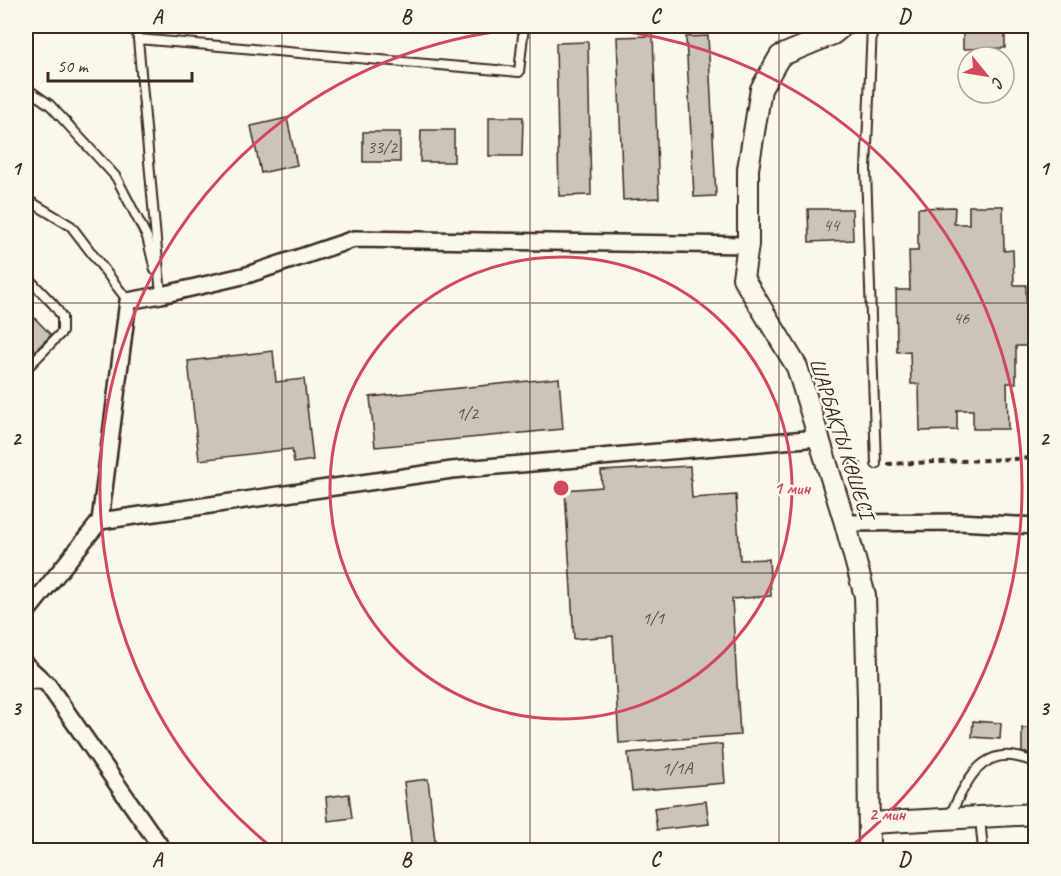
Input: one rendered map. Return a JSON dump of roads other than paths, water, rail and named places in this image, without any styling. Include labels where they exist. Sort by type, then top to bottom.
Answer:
[{"type":"street","name":"ШАРБАҚТЫ КӨШЕСІ","points":[[838,30],[780,56],[761,88],[748,169],[748,245],[743,278],[796,367],[866,596],[869,850]]},
{"type":"street","points":[[26,613],[100,521],[128,301],[247,275],[354,239],[748,245]]},
{"type":"street","points":[[100,521],[452,470],[818,438]]},
{"type":"street","points":[[845,523],[959,522],[1035,526]]},
{"type":"street","points":[[26,665],[48,685],[163,850]]},
{"type":"street","points":[[870,823],[1035,814]]},
{"type":"lane","points":[[135,26],[161,295]]},
{"type":"lane","points":[[138,39],[519,72],[524,26]]},
{"type":"lane","points":[[813,26],[838,30]]},
{"type":"lane","points":[[872,26],[866,170],[876,464]]},
{"type":"lane","points":[[26,88],[50,105],[116,177],[147,237],[161,295]]},
{"type":"lane","points":[[26,199],[72,226],[128,301]]},
{"type":"lane","points":[[26,276],[54,305],[62,317],[62,332],[26,369]]},
{"type":"lane","points":[[26,684],[48,685]]},
{"type":"lane","points":[[949,818],[974,771],[992,758],[1011,756],[1035,762]]},
{"type":"lane","points":[[980,816],[982,850]]}]
